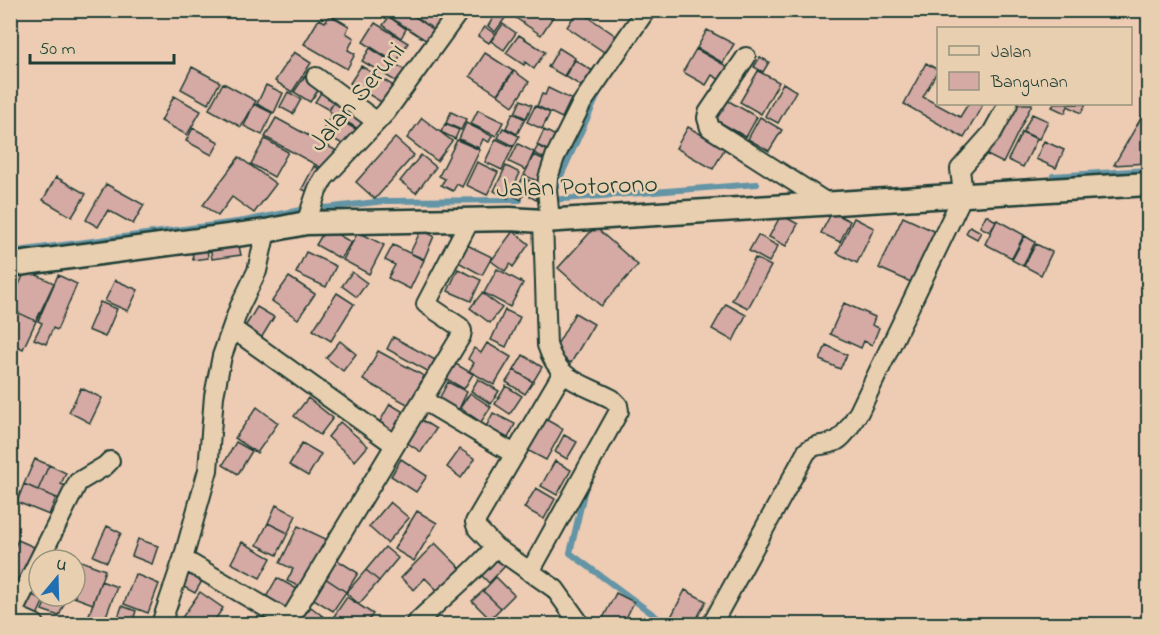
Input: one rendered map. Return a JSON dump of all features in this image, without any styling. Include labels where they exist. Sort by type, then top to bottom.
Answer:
[{"type":"street","name":"Jalan Seruni","points":[[306,223],[324,178],[415,74],[460,10]]},
{"type":"street","points":[[530,572],[619,411],[618,405],[612,399],[562,375],[547,345],[548,178],[555,157],[582,103],[646,10]]},
{"type":"street","points":[[746,57],[708,113],[710,128],[829,204]]},
{"type":"street","points":[[316,77],[376,121]]},
{"type":"street","points":[[712,624],[807,451],[816,444],[833,443],[840,439],[859,412],[963,195],[960,169],[992,133],[1007,105]]},
{"type":"street","name":"Jalan Potorono","points":[[10,265],[267,231],[306,223],[546,220],[1149,184]]},
{"type":"street","points":[[183,559],[288,623],[423,400],[462,331],[460,327],[426,304],[471,220]]},
{"type":"street","points":[[162,624],[208,470],[214,396],[222,356],[239,308],[256,271],[267,231]]},
{"type":"street","points":[[233,329],[395,445]]},
{"type":"street","points":[[562,375],[476,522],[477,528],[495,547],[555,589],[576,623]]},
{"type":"street","points":[[423,400],[514,454]]},
{"type":"street","points":[[35,624],[11,614],[78,482],[110,461]]},
{"type":"street","points":[[415,624],[436,602],[479,566],[495,547]]},
{"type":"building","points":[[394,10],[405,10],[434,30],[427,41],[390,17]]},
{"type":"building","points":[[406,10],[454,10],[439,33]]},
{"type":"building","points":[[498,10],[508,14],[495,32],[488,26]]},
{"type":"building","points":[[508,10],[543,10],[553,17],[541,35],[507,12]]},
{"type":"building","points":[[578,10],[622,40],[610,56],[567,27]]},
{"type":"building","points":[[330,15],[349,26],[346,33],[354,38],[348,50],[355,54],[347,69],[304,44],[319,19],[325,22]]},
{"type":"building","points":[[389,17],[406,29],[401,38],[383,25]]},
{"type":"building","points":[[375,23],[408,43],[396,63],[363,42]]},
{"type":"building","points":[[503,24],[516,33],[504,50],[491,41]]},
{"type":"building","points":[[485,27],[495,34],[489,43],[478,36]]},
{"type":"building","points":[[707,30],[734,44],[723,63],[697,48]]},
{"type":"building","points":[[519,35],[545,52],[534,69],[506,53]]},
{"type":"building","points":[[370,48],[405,70],[397,82],[362,61]]},
{"type":"building","points":[[559,48],[575,58],[564,76],[548,67]]},
{"type":"building","points":[[696,49],[728,67],[720,80],[712,75],[706,85],[683,72]]},
{"type":"building","points":[[294,52],[311,63],[292,92],[275,81]]},
{"type":"building","points":[[485,53],[513,71],[497,94],[470,76]]},
{"type":"building","points":[[760,57],[769,62],[763,72],[754,67]]},
{"type":"building","points":[[575,60],[596,73],[586,89],[565,76]]},
{"type":"building","points":[[926,63],[937,69],[937,72],[923,97],[960,117],[967,105],[982,105],[964,138],[904,104]]},
{"type":"building","points":[[361,66],[397,88],[386,105],[350,83]]},
{"type":"building","points":[[192,67],[220,82],[208,104],[181,89]]},
{"type":"building","points":[[514,71],[529,82],[513,106],[498,95]]},
{"type":"building","points":[[758,71],[779,82],[761,114],[740,102]]},
{"type":"building","points":[[307,73],[323,83],[310,102],[294,92]]},
{"type":"building","points":[[223,83],[256,101],[241,127],[209,109]]},
{"type":"building","points":[[783,83],[796,91],[778,123],[765,116]]},
{"type":"building","points":[[266,85],[283,93],[274,113],[257,104]]},
{"type":"building","points":[[325,86],[339,93],[329,110],[315,102]]},
{"type":"building","points":[[548,88],[571,99],[562,118],[537,106],[542,94],[545,95]]},
{"type":"building","points":[[288,92],[301,99],[293,114],[280,107]]},
{"type":"building","points":[[338,95],[350,102],[341,118],[329,111]]},
{"type":"building","points":[[174,96],[201,111],[187,135],[161,121]]},
{"type":"building","points":[[725,99],[757,117],[746,137],[714,119]]},
{"type":"building","points":[[521,100],[532,105],[526,118],[515,113]]},
{"type":"building","points":[[254,104],[272,113],[262,135],[244,126]]},
{"type":"building","points":[[352,105],[369,115],[360,130],[343,120]]},
{"type":"building","points":[[1012,105],[1032,105],[1003,163],[987,155]]},
{"type":"building","points":[[1053,105],[1085,105],[1081,113],[1068,106],[1065,113],[1052,107]]},
{"type":"building","points":[[535,106],[550,113],[542,129],[527,122]]},
{"type":"building","points":[[1148,106],[1148,140],[1145,145],[1148,145],[1148,163],[1114,165]]},
{"type":"building","points":[[478,110],[503,122],[496,136],[471,124]]},
{"type":"building","points":[[451,112],[466,119],[461,130],[446,123]]},
{"type":"building","points":[[513,113],[525,119],[517,134],[506,128]]},
{"type":"building","points":[[1032,114],[1048,121],[1039,139],[1023,132]]},
{"type":"building","points":[[331,115],[359,131],[349,148],[322,132]]},
{"type":"building","points":[[760,117],[782,130],[769,151],[748,139]]},
{"type":"building","points":[[276,118],[337,151],[327,171],[265,137]]},
{"type":"building","points":[[422,118],[452,141],[437,161],[407,138]]},
{"type":"building","points":[[466,123],[492,136],[489,142],[483,139],[479,148],[459,139]]},
{"type":"building","points":[[445,124],[459,130],[455,139],[441,132]]},
{"type":"building","points":[[688,127],[725,148],[713,169],[676,148]]},
{"type":"building","points":[[193,128],[219,142],[212,155],[186,141]]},
{"type":"building","points":[[503,128],[519,136],[514,146],[498,138]]},
{"type":"building","points":[[544,130],[562,139],[555,154],[537,145]]},
{"type":"building","points":[[1022,132],[1037,139],[1023,167],[1008,160]]},
{"type":"building","points":[[395,138],[414,155],[375,199],[356,182]]},
{"type":"building","points":[[265,139],[288,152],[274,177],[251,164]]},
{"type":"building","points":[[496,139],[513,147],[502,170],[485,162]]},
{"type":"building","points":[[457,140],[480,150],[462,187],[457,184],[453,191],[441,185],[445,179],[439,176]]},
{"type":"building","points":[[1044,141],[1064,150],[1056,168],[1036,159]]},
{"type":"building","points":[[518,144],[534,152],[526,170],[509,162]]},
{"type":"building","points":[[538,146],[554,154],[550,161],[534,153]]},
{"type":"building","points":[[421,155],[436,167],[416,193],[400,181]]},
{"type":"building","points":[[534,155],[549,162],[539,182],[524,175]]},
{"type":"building","points":[[239,157],[276,184],[254,213],[232,197],[218,216],[203,205]]},
{"type":"building","points":[[477,162],[498,172],[487,195],[466,185]]},
{"type":"building","points":[[314,166],[325,172],[313,195],[302,189]]},
{"type":"building","points":[[506,166],[520,173],[508,198],[494,191]]},
{"type":"building","points":[[56,177],[86,194],[72,217],[43,200]]},
{"type":"building","points":[[523,177],[530,181],[521,200],[514,196]]},
{"type":"building","points":[[531,182],[542,187],[536,200],[525,194]]},
{"type":"building","points":[[106,184],[144,205],[133,224],[108,210],[98,227],[86,220]]},
{"type":"building","points":[[832,212],[850,221],[840,242],[821,233]]},
{"type":"building","points":[[781,215],[798,224],[786,246],[769,237]]},
{"type":"building","points":[[986,215],[996,221],[990,232],[980,227]]},
{"type":"building","points":[[903,217],[936,232],[913,283],[879,268]]},
{"type":"building","points":[[854,218],[874,228],[857,263],[837,253]]},
{"type":"building","points":[[997,220],[1024,235],[1012,258],[985,244]]},
{"type":"building","points":[[970,226],[981,232],[977,239],[966,233]]},
{"type":"building","points":[[595,227],[638,265],[601,306],[558,268]]},
{"type":"building","points":[[326,228],[351,242],[341,259],[316,245]]},
{"type":"building","points":[[421,230],[434,236],[424,259],[410,253]]},
{"type":"building","points":[[513,231],[529,244],[513,267],[510,264],[505,271],[491,261]]},
{"type":"building","points":[[358,232],[384,245],[369,274],[343,260]]},
{"type":"building","points":[[758,235],[778,246],[769,262],[749,251]]},
{"type":"building","points":[[1025,236],[1035,242],[1023,266],[1012,260]]},
{"type":"building","points":[[238,241],[241,255],[212,259],[210,245]]},
{"type":"building","points":[[1036,244],[1052,252],[1041,275],[1024,266]]},
{"type":"building","points":[[393,245],[424,260],[410,289],[388,278],[395,265],[385,260]]},
{"type":"building","points":[[467,245],[492,257],[482,275],[458,262]]},
{"type":"building","points":[[207,247],[208,258],[193,260],[192,248]]},
{"type":"building","points":[[306,252],[336,266],[326,287],[296,273]]},
{"type":"building","points":[[755,258],[771,266],[748,308],[732,300]]},
{"type":"building","points":[[458,269],[481,280],[471,301],[448,291]]},
{"type":"building","points":[[497,269],[523,283],[510,307],[484,293]]},
{"type":"building","points":[[26,270],[54,283],[36,321],[10,309],[10,303]]},
{"type":"building","points":[[352,272],[367,283],[357,297],[342,286]]},
{"type":"building","points":[[58,275],[77,284],[57,330],[53,328],[46,344],[34,339],[42,323],[38,321]]},
{"type":"building","points":[[289,277],[315,294],[298,319],[272,301]]},
{"type":"building","points":[[115,280],[138,290],[128,311],[105,301]]},
{"type":"building","points":[[337,293],[354,304],[331,341],[313,330]]},
{"type":"building","points":[[482,293],[502,308],[490,323],[470,308]]},
{"type":"building","points":[[100,302],[117,309],[105,337],[88,330]]},
{"type":"building","points":[[844,303],[875,317],[872,325],[879,328],[872,345],[864,341],[861,348],[830,334]]},
{"type":"building","points":[[726,304],[746,315],[733,341],[712,329]]},
{"type":"building","points":[[257,307],[274,317],[260,340],[243,330]]},
{"type":"building","points":[[10,309],[36,321],[23,349],[10,343]]},
{"type":"building","points":[[505,310],[520,317],[506,347],[491,340]]},
{"type":"building","points":[[575,313],[594,324],[571,363],[553,352]]},
{"type":"building","points":[[393,337],[439,362],[433,374],[387,349]]},
{"type":"building","points":[[340,341],[356,354],[343,371],[326,358]]},
{"type":"building","points":[[487,343],[511,357],[494,385],[469,371],[474,363],[468,359],[474,348],[481,353]]},
{"type":"building","points":[[826,345],[847,355],[840,369],[820,360]]},
{"type":"building","points":[[378,351],[424,376],[409,405],[363,380]]},
{"type":"building","points":[[523,355],[542,367],[533,382],[514,370]]},
{"type":"building","points":[[454,363],[473,374],[464,389],[445,378]]},
{"type":"building","points":[[514,370],[533,382],[525,394],[506,382]]},
{"type":"building","points":[[478,379],[499,391],[491,404],[471,391]]},
{"type":"building","points":[[448,382],[467,392],[458,411],[438,401]]},
{"type":"building","points":[[506,386],[522,396],[510,414],[495,404]]},
{"type":"building","points":[[81,388],[102,398],[90,423],[69,412]]},
{"type":"building","points":[[470,393],[491,407],[481,422],[460,408]]},
{"type":"building","points":[[308,398],[333,418],[320,435],[294,416]]},
{"type":"building","points":[[390,404],[407,414],[394,435],[378,425]]},
{"type":"building","points":[[257,407],[278,423],[257,453],[235,438]]},
{"type":"building","points":[[493,413],[515,424],[508,438],[486,427]]},
{"type":"building","points":[[420,419],[436,429],[421,452],[406,442]]},
{"type":"building","points":[[545,419],[563,429],[546,460],[527,450]]},
{"type":"building","points":[[340,422],[368,446],[355,461],[328,437]]},
{"type":"building","points":[[564,435],[577,442],[567,459],[555,452]]},
{"type":"building","points":[[236,442],[252,451],[238,474],[223,465]]},
{"type":"building","points":[[302,443],[321,454],[308,476],[289,465]]},
{"type":"building","points":[[460,449],[475,459],[461,478],[447,467]]},
{"type":"building","points":[[35,459],[49,465],[38,490],[24,484]]},
{"type":"building","points":[[401,459],[427,476],[416,492],[391,476]]},
{"type":"building","points":[[555,461],[571,470],[557,495],[541,486]]},
{"type":"building","points":[[49,465],[66,473],[61,484],[70,488],[64,501],[38,490]]},
{"type":"building","points":[[24,484],[56,498],[49,515],[17,502]]},
{"type":"building","points":[[536,488],[555,499],[544,519],[524,508]]},
{"type":"building","points":[[390,502],[409,518],[387,543],[369,527]]},
{"type":"building","points":[[276,505],[296,515],[288,533],[268,523]]},
{"type":"building","points":[[417,511],[437,523],[414,561],[394,549]]},
{"type":"building","points":[[268,523],[288,533],[277,555],[257,545]]},
{"type":"building","points":[[107,526],[121,533],[107,562],[93,556]]},
{"type":"building","points":[[298,526],[326,539],[303,588],[287,581],[293,569],[280,563]]},
{"type":"building","points":[[138,539],[158,546],[152,564],[132,556]]},
{"type":"building","points":[[18,540],[34,547],[27,548],[27,564],[20,580],[10,576],[10,557]]},
{"type":"building","points":[[242,542],[271,558],[260,578],[231,563]]},
{"type":"building","points":[[435,543],[463,571],[441,594],[425,578],[414,590],[401,578]]},
{"type":"building","points":[[385,547],[398,558],[379,581],[366,570]]},
{"type":"building","points":[[497,556],[506,565],[489,583],[480,574]]},
{"type":"building","points":[[334,558],[358,573],[346,592],[322,576]]},
{"type":"building","points":[[87,563],[105,570],[93,604],[87,602]]},
{"type":"building","points":[[190,566],[206,574],[195,593],[180,585]]},
{"type":"building","points":[[366,570],[379,581],[359,604],[346,593]]},
{"type":"building","points":[[135,574],[159,584],[148,613],[124,604]]},
{"type":"building","points":[[10,576],[20,580],[10,600]]},
{"type":"building","points":[[322,576],[346,592],[333,611],[309,596]]},
{"type":"building","points":[[496,577],[514,595],[501,608],[483,591]]},
{"type":"building","points":[[277,578],[299,590],[287,612],[265,599]]},
{"type":"building","points":[[101,581],[117,587],[103,624],[86,623]]},
{"type":"building","points":[[685,590],[706,601],[694,624],[681,624],[670,619]]},
{"type":"building","points":[[483,591],[501,608],[490,619],[472,601]]},
{"type":"building","points":[[200,592],[223,608],[212,624],[189,624],[181,619]]},
{"type":"building","points":[[27,593],[27,608],[40,608],[35,620],[18,612]]},
{"type":"building","points":[[616,593],[634,602],[623,624],[600,624]]},
{"type":"building","points":[[347,597],[373,614],[366,624],[346,624],[334,616]]},
{"type":"building","points":[[122,606],[136,611],[134,617],[141,620],[140,624],[116,623]]},
{"type":"building","points":[[311,607],[330,622],[310,624],[302,618]]},
{"type":"building","points":[[43,608],[62,608],[59,616],[42,610]]},
{"type":"waterway","points":[[554,191],[597,97]]},
{"type":"waterway","points":[[1053,176],[1148,170]]},
{"type":"waterway","points":[[550,200],[757,184]]},
{"type":"waterway","points":[[316,209],[385,201],[520,200]]},
{"type":"waterway","points":[[10,252],[244,221],[301,210]]},
{"type":"waterway","points":[[585,489],[570,553],[666,624]]}]
